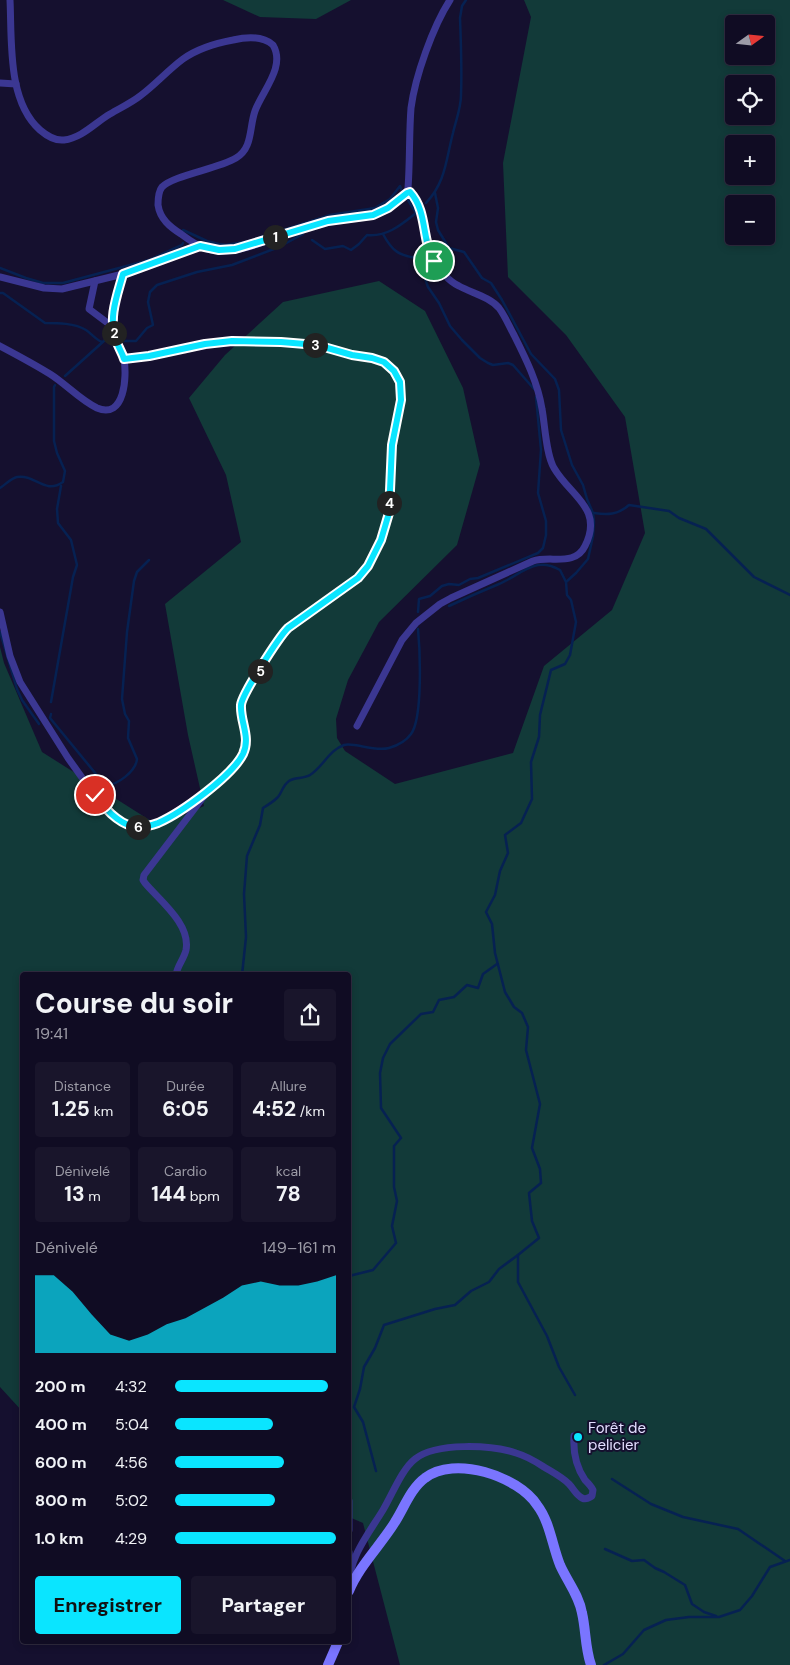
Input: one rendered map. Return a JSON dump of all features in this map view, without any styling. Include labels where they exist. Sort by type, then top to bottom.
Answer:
[{"type":"street","points":[[10,0],[16,84],[24,108],[38,128],[48,136],[63,140],[81,134],[140,96],[192,53],[244,38],[262,39],[273,44],[276,54],[275,69],[255,111],[250,137],[244,152],[225,164],[172,181],[164,186],[160,192],[158,199],[159,210],[165,221],[175,230],[200,246],[219,250],[235,249],[320,222],[373,215],[388,208],[408,191]]},
{"type":"street","points":[[357,726],[405,636],[422,617],[440,604],[464,591],[533,561],[568,559],[578,555],[585,546],[590,527],[590,516],[584,505],[553,466],[539,392],[522,350],[503,313],[491,301],[458,286],[444,275],[432,257],[417,200],[408,191],[410,122],[415,86],[428,48],[450,0]]},
{"type":"street","points":[[0,83],[16,84]]},
{"type":"street","points":[[0,277],[56,290],[123,274],[200,246]]},
{"type":"street","points":[[0,346],[50,374],[91,405],[103,410],[116,407],[122,398],[124,359],[116,341],[113,327],[114,310],[123,274]]},
{"type":"street","points":[[95,281],[90,309],[113,327]]},
{"type":"street","points":[[0,612],[12,664],[20,682],[68,758],[98,800],[119,820],[138,827],[157,823],[208,791],[230,771],[242,755],[246,736],[241,708],[244,695],[279,638],[288,628],[358,578],[376,552],[385,530],[389,513],[392,445],[401,400],[400,382],[394,371],[380,360],[302,343],[232,341],[124,359]]},
{"type":"street","points":[[177,972],[186,950],[185,936],[166,904],[144,883],[144,875],[208,791]]},
{"type":"street","points":[[351,1568],[361,1546],[406,1470],[417,1457],[444,1448],[478,1447],[505,1450],[516,1453],[543,1466],[568,1483],[580,1497],[587,1498],[592,1496],[593,1490],[577,1463],[574,1454],[574,1436]]},
{"type":"street","points":[[351,1587],[395,1523],[416,1488],[425,1478],[439,1471],[448,1470],[459,1469],[483,1472],[515,1485],[534,1500],[542,1512],[561,1567],[581,1606],[591,1665]]},
{"type":"street","points":[[332,1661],[337,1644]]},
{"type":"green space","points":[[223,0],[351,0],[316,19],[260,17]]},
{"type":"green space","points":[[524,0],[790,0],[790,1665],[400,1665],[363,1523],[351,1518],[351,972],[20,972],[20,1409],[0,1387],[0,647],[4,663],[42,752],[159,826],[204,806],[188,735],[165,604],[241,542],[226,475],[189,398],[225,355],[283,302],[379,281],[425,311],[463,388],[480,464],[457,545],[379,622],[348,680],[336,719],[337,738],[345,751],[395,784],[513,753],[544,666],[612,610],[645,533],[625,417],[566,335],[508,277],[503,163],[531,17]]},
{"type":"waterway","points":[[426,203],[438,187],[447,161],[461,100],[460,18],[462,6],[466,0]]},
{"type":"waterway","points":[[183,230],[207,241],[219,244],[226,245],[249,241],[330,215],[375,208],[390,199],[400,186],[401,189]]},
{"type":"waterway","points":[[435,193],[438,208],[436,222],[438,230],[449,248],[464,252],[482,278],[491,283],[531,354],[555,379],[559,390],[561,430],[572,465],[583,485],[593,513],[593,536],[588,559],[566,582],[567,595],[571,600],[576,622],[570,655],[565,664],[551,670],[540,715],[539,737],[531,762],[532,799],[521,823],[505,835],[508,853],[500,871],[495,895],[486,912],[492,924],[495,953],[505,992],[514,1007],[522,1013],[528,1027],[526,1050],[540,1104],[532,1148],[540,1169],[541,1183],[529,1193],[532,1221],[539,1238],[518,1255],[518,1282],[547,1336],[559,1367],[575,1395]]},
{"type":"waterway","points":[[312,240],[325,249],[343,246],[351,250],[367,235],[387,232],[399,226],[416,213],[408,200]]},
{"type":"waterway","points":[[123,341],[136,341],[147,328],[153,325],[148,302],[150,292],[157,285],[197,272],[232,265],[279,247],[303,234]]},
{"type":"waterway","points":[[383,234],[397,252],[418,258],[428,287],[439,303],[450,326],[462,340],[480,358],[488,363],[493,365],[508,363],[513,365],[534,389]]},
{"type":"waterway","points":[[0,268],[43,283],[63,283],[149,260],[183,243]]},
{"type":"waterway","points":[[0,293],[3,293],[45,323],[77,326],[102,342]]},
{"type":"waterway","points":[[65,376],[105,340],[109,340]]},
{"type":"waterway","points":[[0,488],[17,477],[29,478],[51,486],[63,482],[65,471],[54,441],[55,385]]},
{"type":"waterway","points":[[418,612],[419,599],[430,596],[442,586],[449,584],[459,585],[470,579],[478,578],[538,553],[543,548],[546,535],[546,521],[538,493],[541,450],[536,397]]},
{"type":"waterway","points":[[51,702],[73,577],[77,565],[71,540],[58,523],[57,509],[61,486]]},
{"type":"waterway","points":[[594,513],[612,514],[621,511],[629,505],[669,511],[679,518],[706,529],[754,577],[790,595]]},
{"type":"waterway","points":[[51,714],[50,718],[105,785],[115,783],[130,773],[137,759],[128,738],[129,721],[125,714],[122,699],[127,632],[134,581],[137,572],[149,560]]},
{"type":"waterway","points":[[449,606],[538,565],[555,567],[560,570],[566,582]]},
{"type":"waterway","points":[[242,972],[246,937],[244,894],[247,856],[260,825],[263,808],[278,797],[285,784],[315,772],[339,747],[348,744],[383,749],[395,746],[409,737],[415,726],[419,699],[418,629]]},
{"type":"waterway","points":[[0,632],[17,689],[22,700],[39,724]]},
{"type":"waterway","points":[[351,1276],[373,1270],[396,1243],[392,1226],[397,1201],[394,1187],[394,1146],[401,1138],[381,1108],[380,1073],[383,1058],[390,1044],[421,1014],[433,1012],[439,1000],[454,997],[467,985],[478,988],[483,974],[497,964]]},
{"type":"waterway","points":[[376,1471],[363,1422],[354,1407],[364,1367],[375,1348],[384,1325],[435,1309],[455,1305],[471,1291],[489,1282],[499,1269],[518,1255]]},
{"type":"waterway","points":[[612,1479],[651,1504],[683,1517],[738,1529],[785,1561]]},
{"type":"waterway","points":[[605,1549],[632,1561],[644,1560],[664,1572],[685,1585],[692,1604],[704,1612],[716,1616]]},
{"type":"waterway","points":[[604,1665],[623,1654],[644,1630],[666,1620],[689,1617],[719,1617],[740,1610],[752,1596],[770,1567],[790,1560]]},
{"type":"place","name":"Forêt de pelicier","points":[[578,1437]]},
{"type":"route","points":[[95,795],[119,820],[126,824],[138,827],[151,825],[169,817],[208,791],[238,762],[245,749],[246,742],[241,708],[244,695],[279,638],[288,628],[358,578],[376,552],[385,530],[389,513],[392,445],[401,400],[398,376],[384,362],[317,345],[245,340],[205,344],[149,356],[124,359],[116,341],[112,322],[123,274],[200,246],[211,250],[235,249],[313,224],[373,215],[388,208],[410,192],[417,200],[421,210],[428,248],[434,261]]}]
